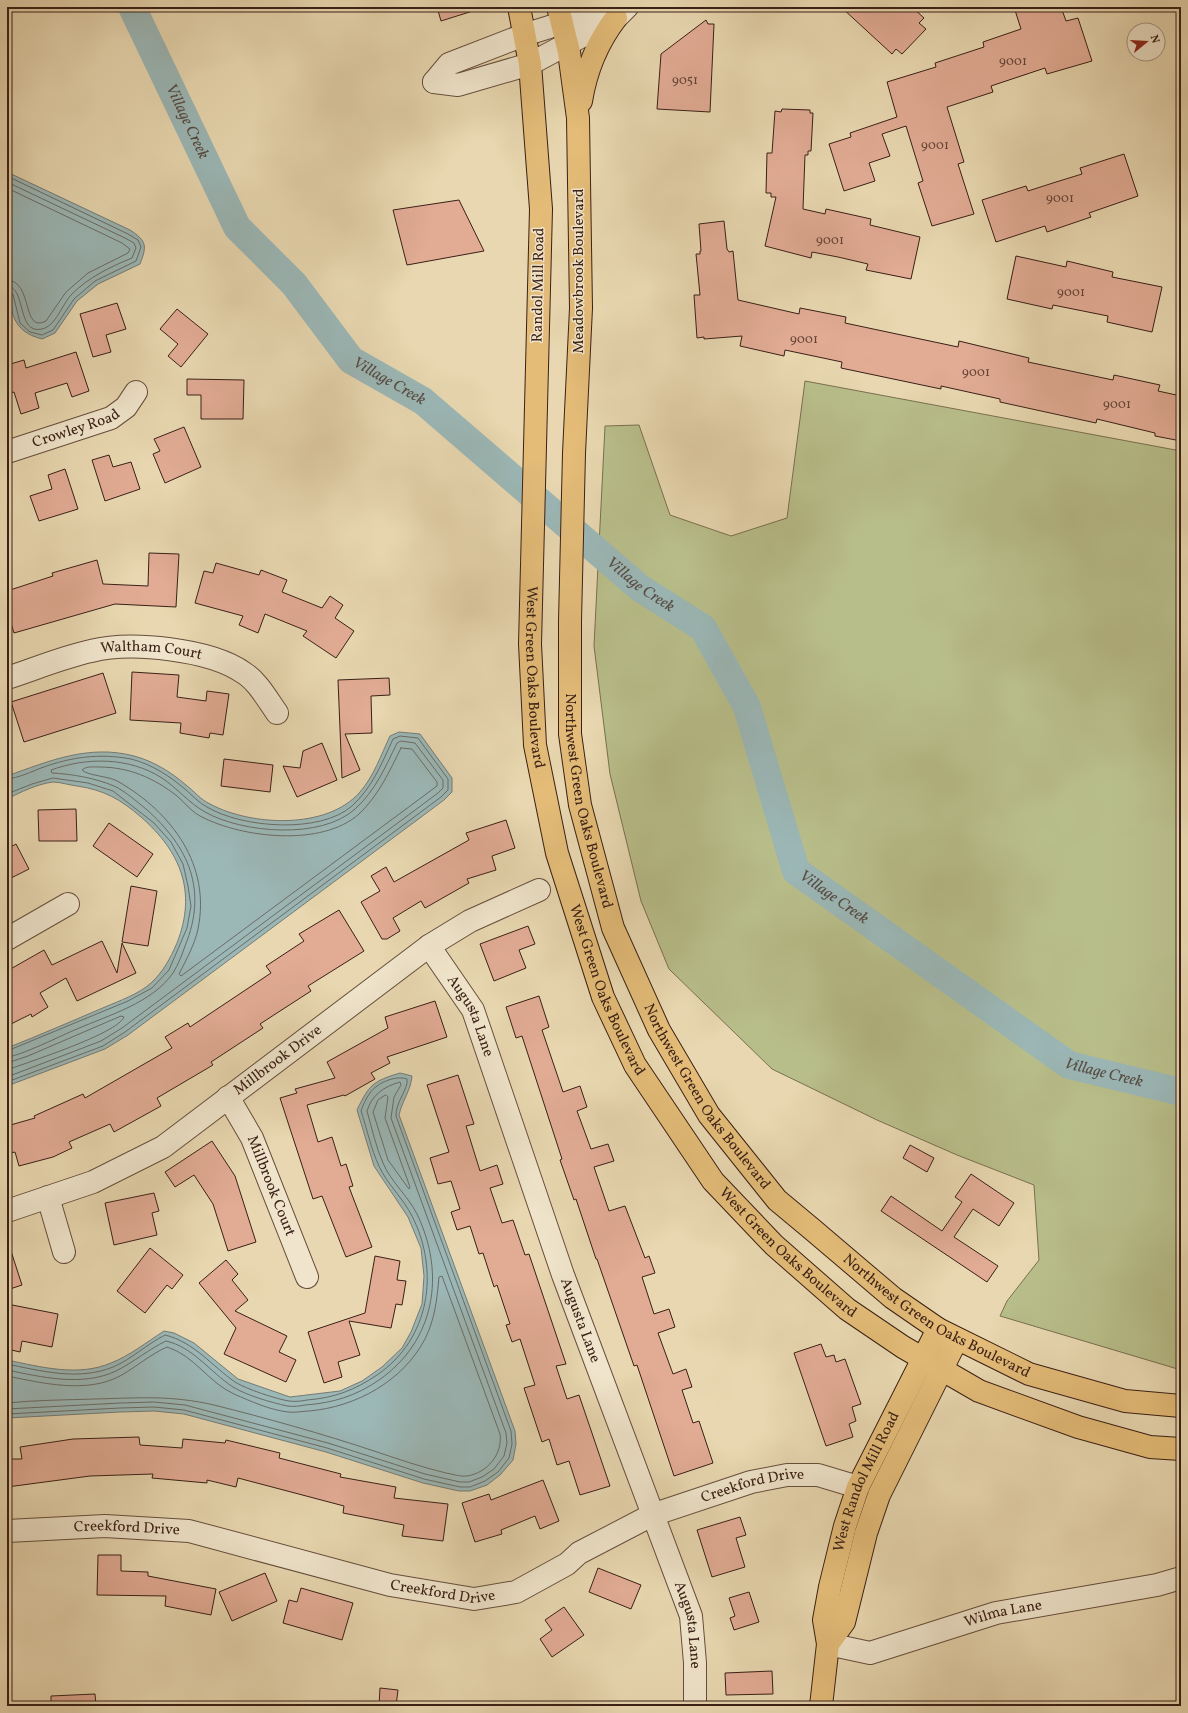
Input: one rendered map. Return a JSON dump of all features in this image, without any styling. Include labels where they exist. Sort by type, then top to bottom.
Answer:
[{"type":"main road","points":[[518,7],[530,64]]},
{"type":"main road","points":[[578,118],[584,80],[591,61],[615,11]]},
{"type":"main road","name":"Meadowbrook Boulevard","points":[[561,15],[568,44],[578,118],[581,308],[574,453],[572,538]]},
{"type":"main road","name":"Randol Mill Road","points":[[530,64],[541,208],[534,506]]},
{"type":"main road","name":"West Green Oaks Boulevard","points":[[534,506],[530,644],[535,745],[557,853],[603,997],[635,1065],[714,1181],[774,1245],[847,1309],[923,1358]]},
{"type":"main road","name":"Northwest Green Oaks Boulevard","points":[[572,538],[570,734],[580,806],[613,928],[659,1030],[709,1115],[777,1200],[893,1298],[938,1329],[1028,1374],[1125,1401],[1181,1406]]},
{"type":"main road","name":"West Randol Mill Road","points":[[821,1706],[828,1644],[824,1620],[830,1586],[845,1526],[858,1487],[938,1329]]},
{"type":"main road","name":"West Randol Mill Road","points":[[828,1644],[844,1622],[866,1532],[879,1495],[957,1339]]},
{"type":"main road","points":[[923,1358],[979,1391],[1078,1427],[1150,1446],[1181,1449]]},
{"type":"street","points":[[615,11],[568,44],[530,64],[458,85],[434,82],[449,64],[524,34],[561,15],[578,18],[615,11]]},
{"type":"street","name":"Crowley Road","points":[[7,452],[110,418],[126,407],[136,392]]},
{"type":"street","name":"Waltham Court","points":[[7,678],[90,651],[117,646],[170,649],[209,656],[244,673],[258,687],[277,713]]},
{"type":"street","name":"Millbrook Drive","points":[[7,1211],[93,1182],[163,1147],[429,946],[470,921],[539,890]]},
{"type":"street","points":[[7,939],[68,904]]},
{"type":"street","name":"Augusta Lane","points":[[429,946],[473,1010],[563,1275],[691,1616],[695,1663],[695,1706]]},
{"type":"street","name":"Millbrook Court","points":[[228,1097],[252,1138],[307,1277]]},
{"type":"street","points":[[48,1197],[64,1252]]},
{"type":"street","name":"Creekford Drive","points":[[7,1531],[105,1526],[189,1531],[390,1585],[474,1599],[516,1592],[567,1564],[579,1553],[652,1515],[751,1482],[787,1475],[818,1475],[858,1487]]},
{"type":"street","name":"Wilma Lane","points":[[828,1644],[870,1653],[996,1613],[1157,1585],[1181,1578]]},
{"type":"green space","points":[[805,381],[1181,451],[1181,1370],[1000,1316],[1007,1301],[1039,1260],[1034,1185],[957,1155],[877,1120],[772,1069],[669,969],[641,901],[610,774],[594,646],[605,426],[639,425],[670,515],[731,536],[787,518]]},
{"type":"water","points":[[7,172],[130,230],[140,237],[144,244],[144,253],[140,264],[98,284],[77,301],[55,333],[42,339],[24,331],[19,326],[10,304],[7,285]]},
{"type":"water","points":[[399,732],[420,734],[452,778],[452,792],[444,800],[128,1035],[105,1049],[7,1086],[7,1048],[129,997],[141,991],[155,979],[166,965],[177,943],[183,924],[185,890],[182,874],[166,844],[155,830],[119,800],[95,790],[56,782],[35,786],[7,799],[7,776],[69,756],[101,752],[117,753],[141,758],[168,771],[204,800],[227,811],[246,817],[267,820],[309,818],[328,813],[346,804],[360,792],[373,772],[390,736]]},
{"type":"water","points":[[400,1073],[412,1076],[410,1086],[399,1115],[515,1431],[516,1444],[513,1460],[500,1475],[487,1485],[470,1491],[459,1491],[423,1483],[326,1452],[184,1414],[154,1411],[7,1418],[7,1360],[46,1368],[59,1369],[73,1370],[98,1367],[124,1357],[164,1331],[174,1333],[194,1343],[238,1379],[290,1397],[340,1391],[362,1381],[382,1367],[402,1348],[411,1332],[422,1304],[424,1276],[421,1248],[408,1217],[374,1166],[357,1110],[365,1095],[373,1085]]},
{"type":"building","points":[[437,7],[475,7],[476,10],[441,21]]},
{"type":"building","points":[[841,7],[912,7],[924,18],[919,23],[926,29],[902,54],[896,49],[892,54]]},
{"type":"building","points":[[1014,7],[1061,7],[1066,21],[1078,18],[1092,61],[1047,74],[1045,68],[991,86],[993,92],[947,107],[964,162],[958,164],[974,214],[932,226],[918,183],[923,181],[906,126],[882,134],[890,156],[869,163],[875,181],[844,191],[829,144],[851,137],[850,133],[897,117],[887,82],[936,67],[935,63],[984,47],[983,42],[1021,29]]},
{"type":"building","points":[[706,20],[708,24],[714,24],[710,112],[657,109],[661,54]]},
{"type":"building","points":[[782,109],[810,110],[810,113],[813,113],[811,151],[808,151],[808,155],[805,155],[803,209],[825,214],[826,209],[871,219],[870,225],[920,237],[911,279],[866,270],[868,264],[838,257],[812,252],[811,258],[765,246],[776,197],[771,197],[771,193],[766,193],[767,153],[772,153],[775,111],[781,112]]},
{"type":"building","points":[[1124,154],[1138,196],[1089,213],[1091,217],[1047,232],[1045,226],[996,242],[982,200],[1026,186],[1028,191],[1082,174],[1080,168]]},
{"type":"building","points":[[459,200],[484,251],[407,265],[393,210]]},
{"type":"building","points":[[724,221],[727,249],[729,252],[733,251],[738,300],[799,314],[800,308],[846,317],[845,323],[958,347],[959,341],[1029,358],[1028,362],[1113,380],[1114,375],[1160,385],[1158,391],[1181,396],[1181,441],[1155,436],[1155,433],[1097,419],[1096,423],[1000,402],[1000,399],[941,386],[941,389],[841,368],[842,362],[785,350],[784,356],[740,346],[742,336],[704,339],[704,337],[697,338],[694,295],[700,295],[696,254],[700,254],[701,251],[699,224]]},
{"type":"building","points":[[1016,256],[1066,267],[1067,261],[1113,272],[1112,277],[1162,287],[1152,332],[1107,322],[1108,316],[1053,305],[1052,309],[1007,299]]},
{"type":"building","points":[[117,303],[126,329],[106,335],[111,352],[93,357],[80,314]]},
{"type":"building","points":[[177,309],[208,334],[181,367],[168,356],[178,344],[160,329]]},
{"type":"building","points":[[76,352],[89,391],[72,397],[67,383],[35,393],[39,408],[21,414],[14,392],[7,394],[7,365],[24,360],[26,368]]},
{"type":"building","points":[[187,379],[244,380],[243,419],[201,419],[201,395],[187,395]]},
{"type":"building","points":[[184,427],[201,467],[165,483],[153,454],[160,451],[154,439]]},
{"type":"building","points":[[109,455],[113,467],[131,462],[140,489],[105,501],[92,460]]},
{"type":"building","points":[[65,469],[78,509],[39,521],[30,496],[52,489],[48,475]]},
{"type":"building","points":[[149,553],[179,554],[176,607],[115,604],[14,633],[7,611],[7,591],[53,576],[52,573],[97,560],[103,584],[148,586]]},
{"type":"building","points":[[216,563],[259,575],[261,570],[287,580],[282,592],[322,608],[330,596],[343,605],[335,618],[354,631],[336,658],[303,636],[307,631],[265,614],[258,633],[239,625],[243,616],[195,603],[204,571],[213,573]]},
{"type":"building","points":[[132,672],[179,675],[177,697],[206,701],[207,691],[229,694],[223,735],[210,733],[209,738],[180,733],[181,723],[130,720]]},
{"type":"building","points":[[103,673],[116,713],[24,742],[11,702]]},
{"type":"building","points":[[389,678],[390,695],[371,696],[372,733],[345,734],[360,770],[342,778],[338,680]]},
{"type":"building","points":[[322,743],[337,780],[297,797],[283,766],[300,768],[303,751]]},
{"type":"building","points":[[224,759],[273,765],[270,792],[221,786]]},
{"type":"building","points":[[76,809],[77,841],[39,841],[38,810]]},
{"type":"building","points":[[506,820],[515,848],[492,856],[496,870],[467,879],[469,883],[425,908],[421,901],[393,918],[400,931],[387,939],[382,939],[361,902],[380,891],[371,876],[386,867],[394,882],[469,840],[466,833]]},
{"type":"building","points":[[109,823],[153,854],[137,877],[93,846]]},
{"type":"building","points":[[16,844],[29,869],[7,880],[7,849]]},
{"type":"building","points":[[131,886],[157,891],[148,946],[122,942]]},
{"type":"building","points":[[339,910],[364,951],[308,986],[311,991],[260,1024],[263,1028],[211,1062],[213,1065],[157,1098],[161,1106],[114,1132],[110,1124],[69,1142],[72,1148],[53,1157],[19,1166],[15,1152],[7,1154],[7,1126],[35,1118],[34,1116],[83,1094],[85,1098],[172,1048],[165,1037],[188,1023],[190,1027],[271,973],[266,966],[304,941],[299,934]]},
{"type":"building","points":[[528,926],[535,944],[519,950],[526,968],[494,981],[480,944]]},
{"type":"building","points":[[102,941],[117,973],[122,943],[136,973],[77,1001],[66,978],[40,993],[48,1007],[32,1017],[31,1014],[7,1026],[7,971],[44,950],[52,965]]},
{"type":"building","points":[[539,996],[549,1027],[542,1030],[563,1092],[580,1086],[587,1107],[577,1111],[591,1149],[608,1144],[614,1161],[594,1167],[609,1211],[625,1206],[645,1258],[649,1256],[655,1273],[642,1277],[654,1314],[669,1309],[675,1327],[658,1333],[673,1374],[686,1369],[692,1387],[682,1390],[693,1423],[699,1421],[713,1463],[674,1476],[637,1365],[634,1366],[576,1199],[574,1200],[560,1160],[562,1159],[522,1036],[516,1038],[506,1007]]},
{"type":"building","points":[[435,1001],[447,1037],[387,1057],[390,1063],[371,1073],[375,1079],[345,1096],[344,1095],[307,1105],[318,1142],[332,1137],[341,1166],[346,1164],[353,1186],[349,1187],[372,1247],[346,1257],[322,1196],[313,1199],[280,1098],[297,1093],[295,1089],[335,1078],[327,1062],[388,1028],[385,1017]]},
{"type":"building","points":[[458,1075],[474,1124],[466,1126],[480,1171],[497,1165],[503,1184],[490,1188],[502,1223],[513,1220],[525,1255],[529,1254],[566,1364],[556,1366],[567,1399],[579,1395],[610,1486],[580,1495],[569,1461],[557,1465],[549,1439],[542,1442],[524,1388],[535,1385],[520,1339],[512,1342],[506,1325],[510,1324],[497,1285],[494,1287],[483,1253],[479,1254],[470,1226],[457,1230],[451,1212],[460,1209],[451,1181],[438,1184],[430,1158],[449,1152],[427,1085]]},
{"type":"building","points":[[212,1141],[235,1176],[256,1242],[228,1251],[213,1204],[194,1175],[175,1187],[165,1172]]},
{"type":"building","points":[[910,1145],[934,1158],[927,1172],[903,1158]]},
{"type":"building","points":[[971,1174],[1014,1203],[999,1226],[973,1209],[954,1237],[998,1266],[987,1282],[881,1211],[891,1196],[942,1231],[962,1202],[955,1197]]},
{"type":"building","points":[[154,1193],[159,1211],[152,1213],[157,1235],[114,1245],[105,1203]]},
{"type":"building","points":[[7,1248],[10,1248],[22,1285],[7,1290]]},
{"type":"building","points":[[150,1248],[183,1275],[172,1289],[167,1285],[145,1313],[117,1291]]},
{"type":"building","points":[[375,1256],[400,1261],[397,1280],[406,1281],[402,1305],[396,1304],[391,1328],[349,1321],[360,1355],[338,1362],[342,1377],[324,1383],[308,1332],[365,1313]]},
{"type":"building","points":[[226,1260],[238,1274],[232,1280],[248,1300],[235,1311],[287,1336],[279,1352],[296,1360],[286,1382],[224,1354],[236,1328],[199,1283]]},
{"type":"building","points":[[7,1304],[58,1314],[52,1347],[22,1341],[20,1352],[7,1349]]},
{"type":"building","points":[[821,1344],[826,1357],[834,1355],[836,1362],[845,1359],[861,1404],[852,1407],[856,1421],[849,1424],[853,1437],[826,1446],[794,1353]]},
{"type":"building","points":[[139,1437],[140,1445],[182,1448],[183,1439],[225,1443],[226,1440],[280,1453],[279,1458],[341,1474],[340,1477],[396,1487],[394,1498],[448,1504],[443,1541],[402,1536],[404,1525],[343,1513],[344,1506],[238,1478],[236,1487],[207,1480],[207,1483],[152,1478],[153,1474],[90,1476],[7,1487],[7,1459],[22,1459],[20,1447],[73,1439]]},
{"type":"building","points":[[543,1480],[559,1521],[540,1529],[535,1516],[501,1530],[502,1534],[475,1542],[462,1503],[489,1494],[491,1500]]},
{"type":"building","points":[[740,1517],[746,1535],[736,1538],[745,1567],[712,1577],[697,1530]]},
{"type":"building","points":[[98,1555],[121,1555],[121,1571],[148,1572],[148,1576],[216,1589],[211,1615],[165,1606],[166,1596],[97,1595]]},
{"type":"building","points":[[598,1568],[641,1585],[631,1609],[589,1592]]},
{"type":"building","points":[[265,1573],[277,1601],[232,1621],[219,1592]]},
{"type":"building","points":[[301,1588],[353,1603],[342,1640],[283,1623],[289,1600],[297,1602]]},
{"type":"building","points":[[749,1592],[759,1622],[734,1630],[730,1618],[735,1616],[729,1598]]},
{"type":"building","points":[[564,1607],[584,1635],[552,1657],[540,1639],[552,1630],[545,1620]]},
{"type":"building","points":[[772,1671],[773,1694],[726,1695],[725,1673]]},
{"type":"building","points":[[380,1688],[398,1690],[396,1706],[379,1706]]},
{"type":"building","points":[[95,1694],[96,1706],[51,1706],[51,1696]]},
{"type":"waterway","name":"Village Creek","points":[[132,7],[237,227],[294,284],[351,360],[423,401],[640,588],[703,628],[747,707],[796,871],[1069,1065],[1181,1092]]}]
